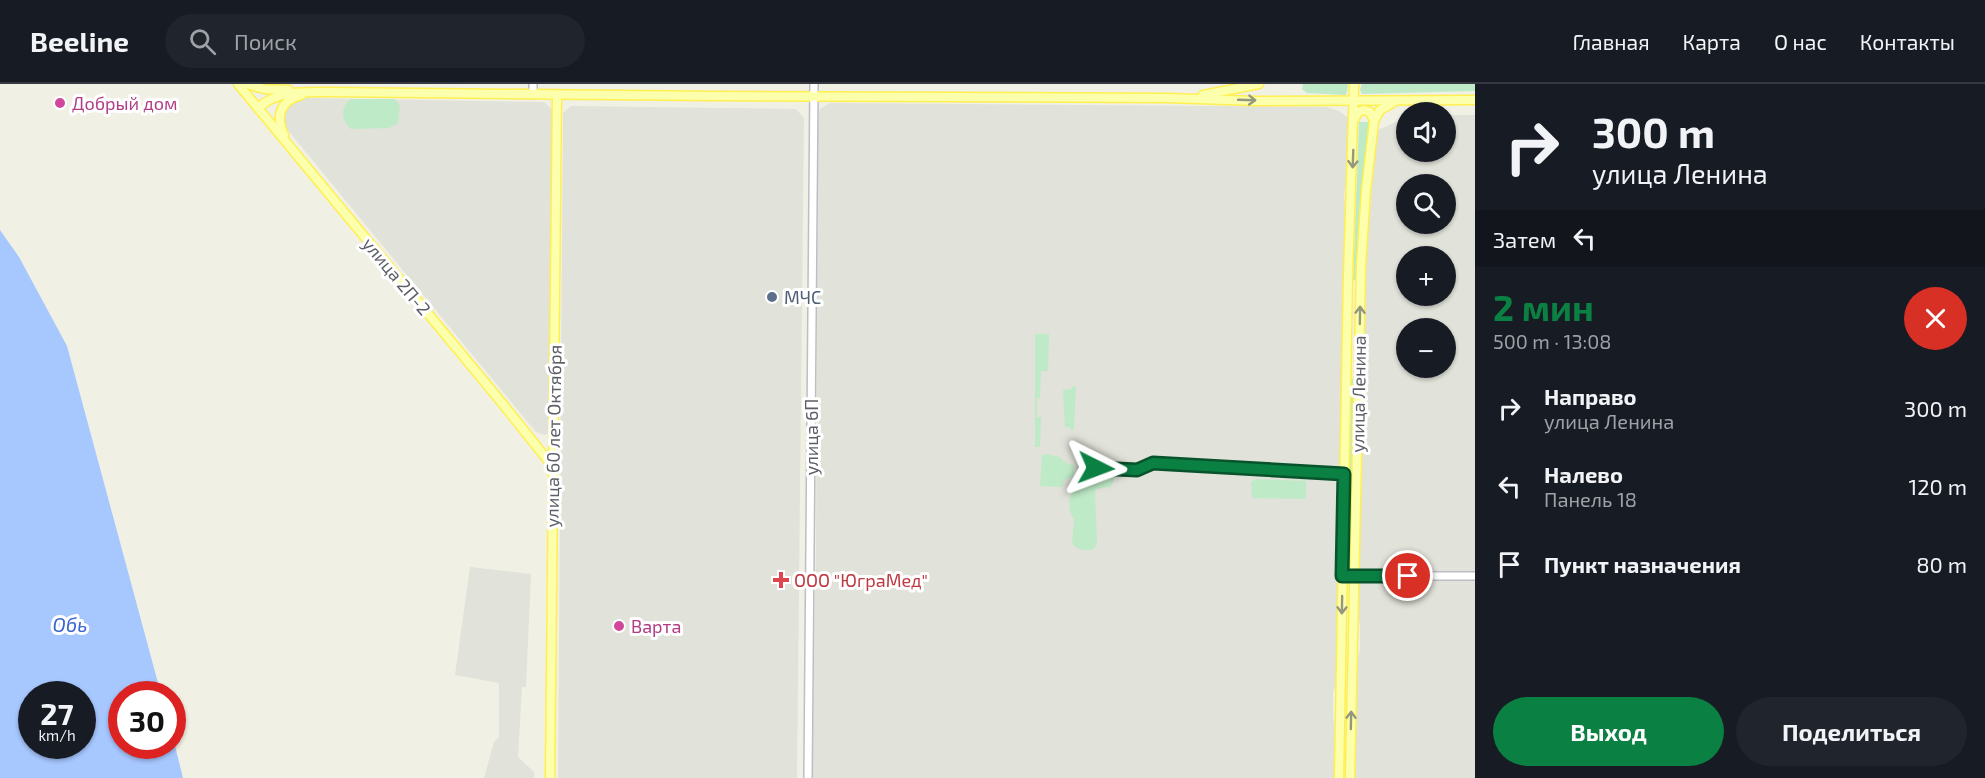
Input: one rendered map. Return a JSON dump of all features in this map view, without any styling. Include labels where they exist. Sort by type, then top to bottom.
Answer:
[{"type":"main road","name":"улица 2П-2","points":[[238,84],[554,469]]},
{"type":"main road","points":[[247,84],[264,89],[328,92],[557,95],[1188,98],[1255,101],[1475,100]]},
{"type":"main road","points":[[1188,98],[1259,84]]},
{"type":"main road","name":"улица Ленина","points":[[1339,778],[1354,84]]},
{"type":"main road","points":[[258,108],[269,99],[282,94],[328,92]]},
{"type":"main road","points":[[289,147],[279,119],[281,108],[296,97],[328,92]]},
{"type":"main road","name":"улица 60 лет Октября","points":[[550,778],[557,95]]},
{"type":"main road","points":[[1327,99],[1345,107],[1351,112],[1354,120]]},
{"type":"main road","points":[[1374,121],[1383,108],[1403,101]]},
{"type":"main road","points":[[1354,120],[1358,112],[1364,110],[1370,112],[1374,121]]},
{"type":"main road","name":"улица Ленина","points":[[1350,778],[1363,228],[1374,121]]},
{"type":"main road","points":[[1346,372],[1359,372]]},
{"type":"street","points":[[533,84],[533,94]]},
{"type":"street","name":"улица 6П","points":[[808,778],[814,84]]},
{"type":"street","points":[[1096,468],[1137,470],[1153,463],[1344,474]]},
{"type":"street","points":[[1342,576],[1475,576]]},
{"type":"shaded area","points":[[305,98],[544,102],[553,110],[549,433],[545,435],[536,432],[286,128],[283,116],[287,106]]},
{"type":"shaded area","points":[[830,103],[1326,107],[1339,111],[1347,117],[1349,121],[1344,196],[1346,212],[1336,684],[1333,693],[1334,778],[812,778],[816,544],[818,116],[820,109]]},
{"type":"shaded area","points":[[571,106],[796,109],[804,118],[797,778],[558,778],[563,113]]},
{"type":"shaded area","points":[[1456,115],[1475,115],[1475,778],[1354,778],[1357,662],[1360,649],[1358,615],[1366,254],[1378,130],[1396,122],[1396,162],[1456,162]]},
{"type":"shaded area","points":[[470,567],[531,574],[526,687],[522,687],[518,757],[534,772],[534,778],[484,778],[494,742],[499,737],[499,683],[455,675]]},
{"type":"green space","points":[[1303,84],[1348,84],[1346,95],[1307,93],[1302,89]]},
{"type":"green space","points":[[1362,84],[1475,84],[1475,91],[1362,94],[1360,90]]},
{"type":"green space","points":[[351,99],[395,99],[400,106],[398,123],[389,128],[351,129],[345,122],[343,114],[347,102]]},
{"type":"green space","points":[[1359,122],[1369,122],[1360,208],[1356,281],[1353,280]]},
{"type":"green space","points":[[1035,334],[1049,334],[1048,371],[1041,371],[1040,398],[1037,398],[1037,417],[1041,417],[1040,447],[1035,447]]},
{"type":"green space","points":[[1351,379],[1354,379],[1350,568],[1347,568]]},
{"type":"green space","points":[[1076,386],[1074,430],[1071,430],[1065,427],[1063,390],[1071,389]]},
{"type":"green space","points":[[1042,455],[1060,457],[1066,463],[1074,465],[1074,476],[1065,480],[1062,487],[1040,486]]},
{"type":"green space","points":[[1097,472],[1112,472],[1116,475],[1111,487],[1096,489],[1095,492],[1097,545],[1092,550],[1077,548],[1072,542],[1074,519],[1069,505],[1072,490],[1087,486]]},
{"type":"green space","points":[[1256,479],[1306,481],[1306,497],[1305,499],[1252,498],[1251,482]]},
{"type":"water","name":"Обь","points":[[0,230],[19,257],[67,346],[157,681],[108,681],[108,759],[178,759],[183,778],[0,778]]},
{"type":"place","name":"Добрый дом","points":[[60,103]]},
{"type":"place","name":"МЧС","points":[[772,297]]},
{"type":"place","name":"ООО \"ЮграМед\"","points":[[781,580]]},
{"type":"place","name":"Варта","points":[[619,626]]},
{"type":"route","points":[[1096,468],[1137,470],[1153,463],[1344,474],[1342,576],[1408,576]]}]
